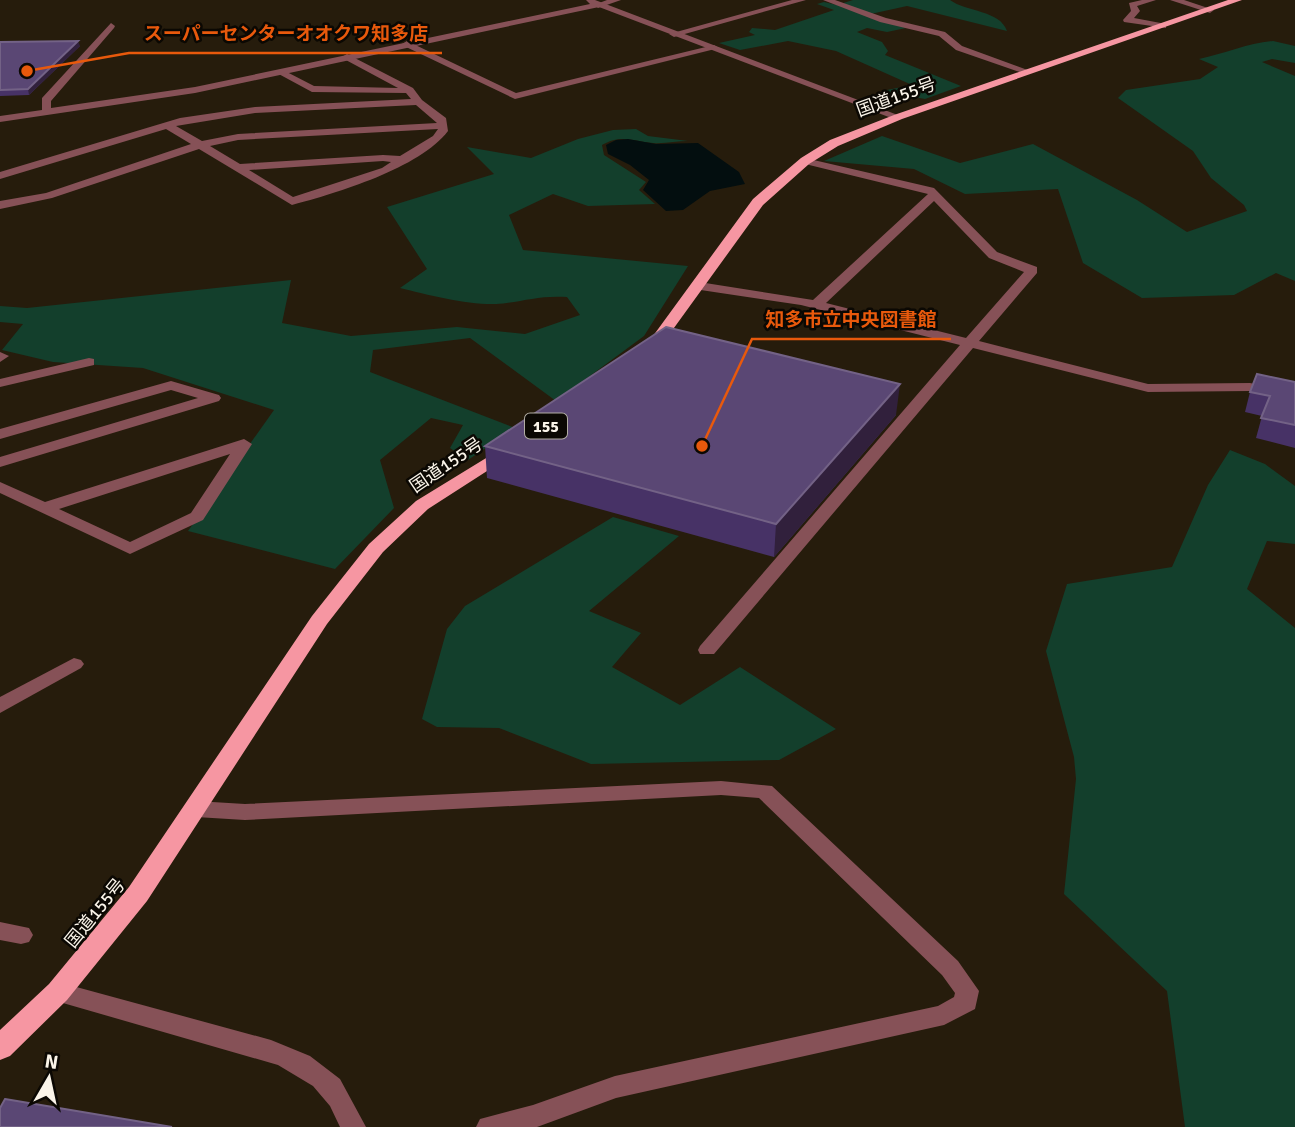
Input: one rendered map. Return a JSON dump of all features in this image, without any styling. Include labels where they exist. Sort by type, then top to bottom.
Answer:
[{"type":"highway","name":"国道155号","points":[[639,361],[659,342],[737,227],[758,202],[805,161],[834,143],[898,117],[1237,0]]},
{"type":"highway","name":"国道155号","points":[[0,1048],[58,992],[138,894],[319,620],[376,548],[422,505],[530,436]]},
{"type":"street","points":[[586,0],[898,117]]},
{"type":"street","points":[[0,119],[181,92],[617,0]]},
{"type":"street","points":[[674,34],[802,0]]},
{"type":"street","points":[[827,0],[883,20],[942,34],[959,48],[1028,72]]},
{"type":"street","points":[[1152,0],[1132,5],[1136,11],[1127,20],[1163,26]]},
{"type":"street","points":[[1174,0],[1210,10]]},
{"type":"street","points":[[48,112],[45,107],[46,100],[111,26]]},
{"type":"street","points":[[407,44],[515,96],[714,48]]},
{"type":"street","points":[[166,124],[292,201],[386,170],[437,138],[443,126],[442,120],[418,102],[409,90],[347,57]]},
{"type":"street","points":[[280,72],[312,89],[383,92],[409,90]]},
{"type":"street","points":[[0,176],[166,124],[255,110],[418,102]]},
{"type":"street","points":[[0,205],[48,196],[202,145],[238,137],[443,126]]},
{"type":"street","points":[[239,168],[383,158],[404,160]]},
{"type":"street","points":[[707,650],[1032,270],[993,255],[930,190],[805,161]]},
{"type":"street","points":[[816,305],[933,196]]},
{"type":"street","points":[[699,286],[816,305],[1148,388],[1250,387],[1295,397]]},
{"type":"street","points":[[0,383],[89,362]]},
{"type":"street","points":[[0,434],[171,385],[214,398],[0,462]]},
{"type":"street","points":[[0,487],[44,508],[130,549],[197,516],[244,444],[44,508]]},
{"type":"street","points":[[0,706],[74,664]]},
{"type":"street","points":[[196,808],[245,812],[721,788],[765,791],[950,968],[967,991],[966,1002],[944,1015],[615,1087],[533,1117],[489,1127]]},
{"type":"street","points":[[58,992],[271,1051],[301,1063],[325,1078],[342,1098],[353,1127]]},
{"type":"green space","points":[[853,0],[950,0],[990,15],[1003,24],[1007,31],[907,6],[866,15],[906,28],[887,32],[867,28],[857,32],[882,42],[888,51],[885,55],[961,86],[925,99],[882,91],[912,85],[836,51],[788,41],[740,50],[719,43],[755,35],[749,32],[752,28],[775,30],[834,10],[817,4],[824,2],[837,5]]},
{"type":"green space","points":[[1273,41],[1295,46],[1295,63],[1272,59],[1262,62],[1295,76],[1295,281],[1276,273],[1234,295],[1142,298],[1083,263],[1058,189],[965,194],[914,169],[824,161],[882,136],[960,163],[1033,144],[1137,200],[1187,232],[1247,211],[1244,205],[1211,178],[1193,151],[1118,98],[1126,90],[1200,79],[1218,67],[1199,59]]},
{"type":"green space","points":[[636,129],[648,136],[688,141],[657,143],[621,139],[602,145],[604,155],[646,182],[639,190],[655,204],[588,206],[553,194],[509,215],[523,250],[688,266],[644,336],[556,401],[470,338],[373,350],[370,372],[515,428],[468,460],[450,448],[463,425],[431,418],[380,460],[394,508],[335,569],[188,531],[274,410],[143,368],[53,362],[2,350],[23,324],[0,322],[0,306],[27,308],[291,280],[282,323],[351,336],[457,327],[525,334],[580,315],[567,297],[485,304],[400,288],[427,269],[387,207],[494,174],[467,147],[531,158],[578,139],[613,130]]},
{"type":"green space","points":[[1230,450],[1265,464],[1295,486],[1295,544],[1267,541],[1247,589],[1295,628],[1295,1127],[1185,1127],[1167,991],[1064,894],[1076,779],[1074,757],[1046,651],[1067,584],[1172,567],[1208,485]]},
{"type":"green space","points":[[613,517],[679,536],[589,611],[641,633],[612,667],[680,705],[740,667],[836,729],[779,760],[591,764],[499,728],[437,727],[422,719],[447,629],[465,606]]},
{"type":"shaded area","points":[[628,139],[656,144],[698,143],[739,172],[745,184],[710,191],[683,210],[666,211],[643,190],[649,180],[630,165],[608,154],[606,145],[616,140]]},
{"type":"building","points":[[78,41],[28,89],[0,90],[0,42]]},
{"type":"building","points":[[666,327],[900,384],[776,524],[485,446]]},
{"type":"building","points":[[1257,374],[1295,382],[1295,425],[1261,418],[1270,396],[1250,392]]},
{"type":"building","points":[[5,1099],[172,1127],[0,1127],[0,1108]]},
{"type":"place","name":"スーパーセンターオオクワ知多店","points":[[27,71]]},
{"type":"place","name":"知多市立中央図書館","points":[[702,446]]}]
